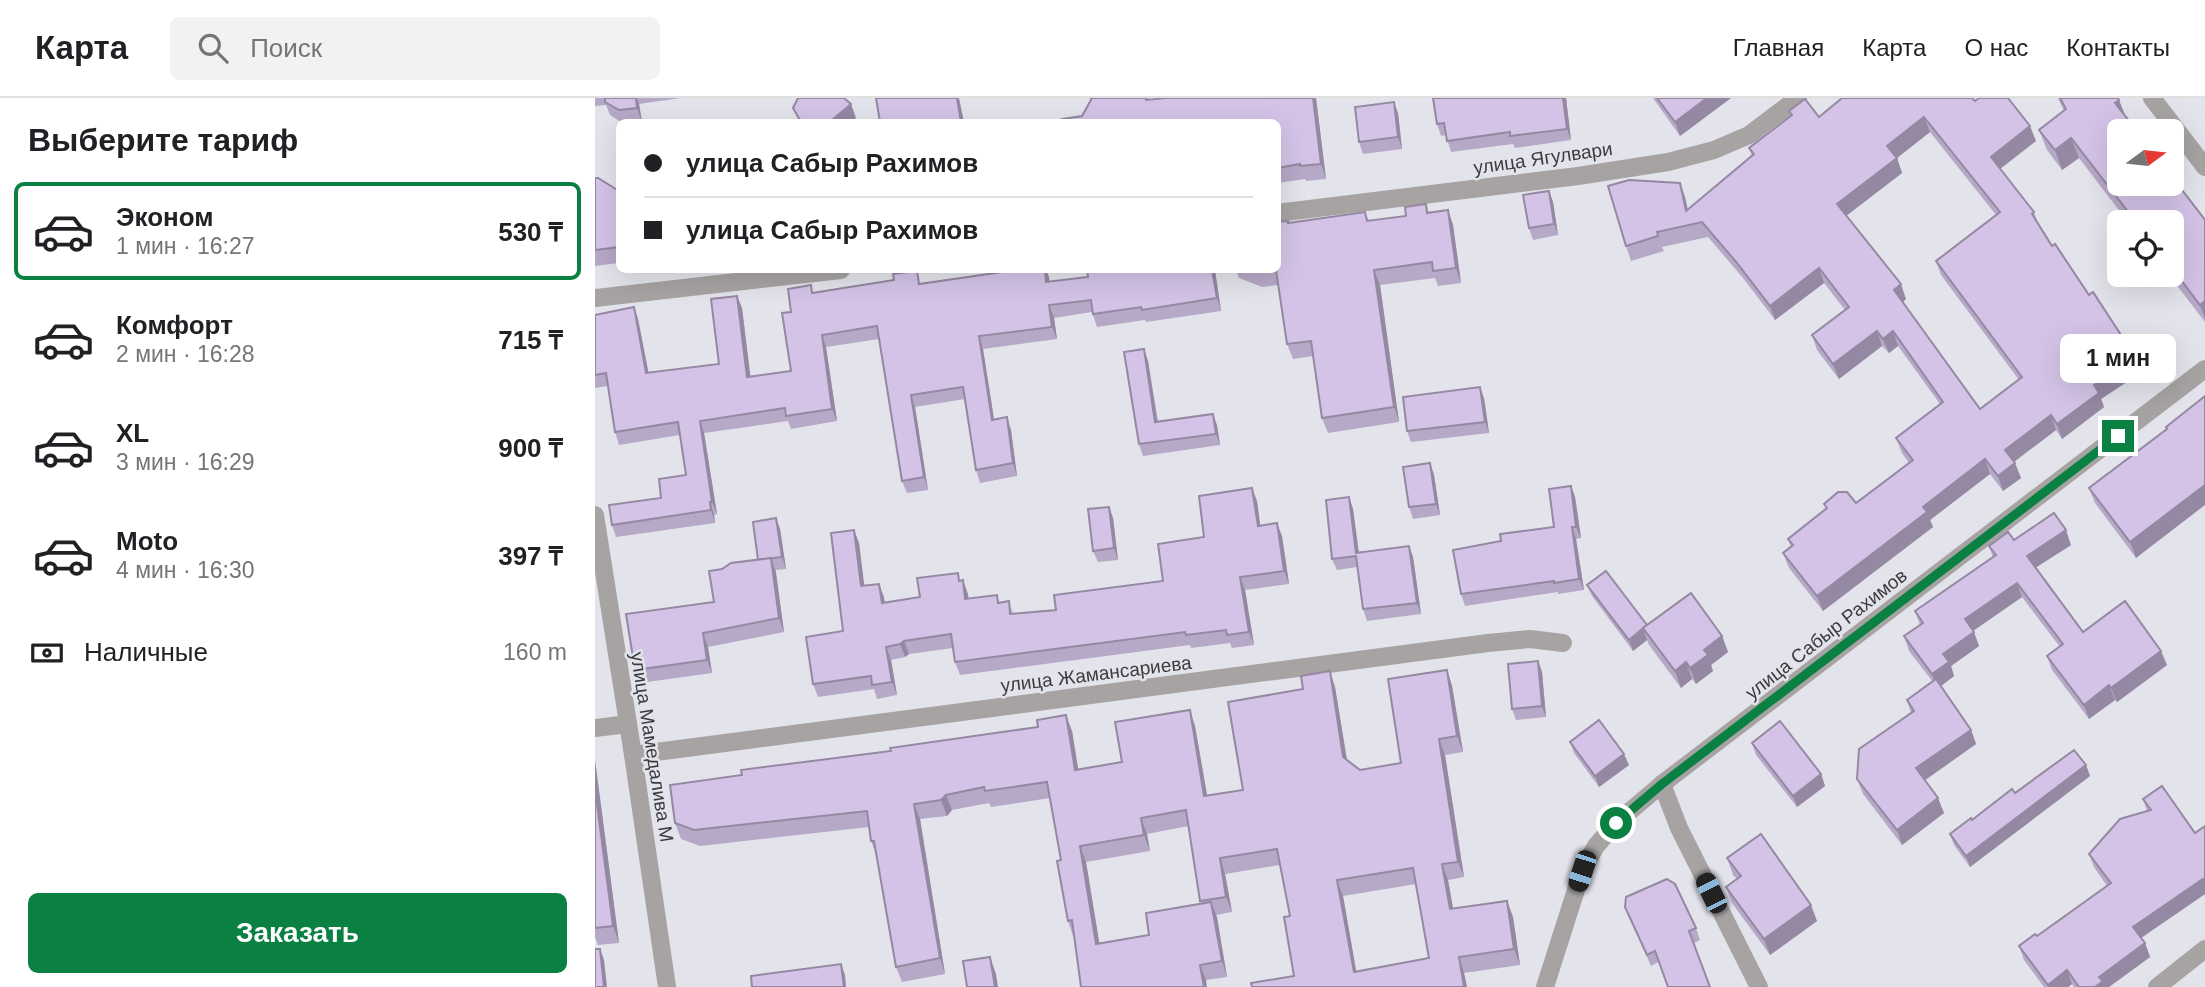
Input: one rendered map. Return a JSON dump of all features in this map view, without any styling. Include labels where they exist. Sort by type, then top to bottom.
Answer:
[{"type":"street","name":"улица Ягулвари","points":[[1281,213],[1578,176],[1668,162],[1714,150],[1749,135],[1798,98]]},
{"type":"street","points":[[2152,98],[2205,167]]},
{"type":"street","points":[[595,298],[815,273]]},
{"type":"street","name":"улица Сабыр Рахимов","points":[[1545,987],[1582,871],[1616,823],[1662,784],[2205,369]]},
{"type":"street","name":"улица Мамедалива М","points":[[595,514],[667,987]]},
{"type":"street","name":"улица Жамансариева","points":[[633,755],[1488,643],[1530,639],[1563,643]]},
{"type":"street","points":[[595,727],[628,724]]},
{"type":"street","points":[[1662,784],[1679,828],[1759,987]]},
{"type":"street","points":[[2157,987],[2205,949]]},
{"type":"building","points":[[605,98],[636,98],[637,108],[619,110],[605,102]]},
{"type":"building","points":[[798,98],[844,98],[851,104],[833,119],[799,119],[793,108]]},
{"type":"building","points":[[876,98],[957,98],[960,119],[880,119]]},
{"type":"building","points":[[1313,98],[1321,164],[1281,167],[1281,119],[1062,119],[1082,116],[1091,100]]},
{"type":"building","points":[[1433,98],[1563,98],[1567,129],[1510,136],[1510,132],[1447,141],[1444,123],[1437,124]]},
{"type":"building","points":[[1657,98],[1707,98],[1675,122]]},
{"type":"building","points":[[1842,98],[1972,98],[1975,101],[1979,98],[2008,98],[2030,126],[1991,157],[2034,212],[2032,214],[2052,246],[2055,244],[2089,295],[2093,292],[2136,358],[2094,385],[2099,393],[2057,424],[2051,415],[2005,450],[2015,463],[1998,476],[1985,459],[1923,507],[1927,512],[1817,596],[1783,553],[1793,545],[1788,539],[1827,508],[1824,504],[1838,492],[1847,492],[1856,503],[1913,460],[1896,438],[1943,402],[1893,331],[1883,339],[1877,331],[1833,364],[1812,335],[1849,307],[1819,268],[1770,306],[1702,222],[1657,232],[1658,236],[1626,246],[1608,186],[1629,180],[1680,183],[1686,211],[1754,154],[1749,148],[1792,115],[1789,111],[1805,99],[1819,117]],"holes":[[[1924,117],[2000,212],[1936,261],[2022,377],[1980,409],[1894,290],[1901,284],[1837,204],[1897,158],[1887,146]]]},
{"type":"building","points":[[2060,98],[2118,98],[2115,103],[2128,119],[2107,119],[2107,185],[2071,138],[2055,150],[2039,130],[2066,109]]},
{"type":"building","points":[[1394,102],[1398,137],[1359,142],[1355,107]]},
{"type":"building","points":[[595,178],[598,178],[616,189],[616,247],[595,250]]},
{"type":"building","points":[[1549,191],[1554,224],[1529,228],[1523,195]]},
{"type":"building","points":[[2184,193],[2205,220],[2205,301],[2200,305],[2184,284],[2184,210],[2127,210],[2116,196],[2184,196]]},
{"type":"building","points":[[1426,204],[1427,213],[1448,210],[1456,268],[1433,271],[1432,262],[1374,270],[1394,407],[1322,418],[1311,341],[1287,344],[1276,273],[1281,273],[1281,222],[1288,223],[1365,212],[1367,221],[1406,216],[1405,207]]},
{"type":"building","points":[[901,273],[917,273],[919,284],[995,273],[1045,273],[1046,282],[1088,277],[1087,273],[1213,273],[1217,298],[1142,310],[1141,307],[1093,314],[1091,300],[1049,305],[1052,327],[979,336],[992,420],[1007,417],[1013,463],[976,470],[963,387],[911,395],[924,477],[902,481],[877,326],[822,335],[832,409],[786,416],[785,408],[700,421],[711,510],[612,525],[609,505],[661,498],[659,479],[686,475],[678,422],[615,432],[606,373],[595,375],[595,315],[634,307],[646,373],[719,364],[711,299],[737,296],[747,377],[791,371],[782,313],[791,312],[788,289],[811,285],[812,293],[894,280],[893,274]]},
{"type":"building","points":[[1144,349],[1155,422],[1213,414],[1216,434],[1139,444],[1124,352]]},
{"type":"building","points":[[1480,387],[1485,422],[1407,431],[1403,397]]},
{"type":"building","points":[[2205,396],[2205,485],[2130,542],[2089,488],[2167,429],[2166,427]]},
{"type":"building","points":[[1430,463],[1436,504],[1409,507],[1403,467]]},
{"type":"building","points":[[1571,486],[1576,527],[1572,527],[1579,579],[1461,594],[1453,550],[1501,541],[1500,534],[1554,527],[1549,489]]},
{"type":"building","points":[[1252,488],[1258,526],[1277,523],[1284,571],[1240,577],[1249,632],[1227,635],[1226,630],[1186,635],[1185,632],[955,662],[951,634],[904,641],[886,647],[892,682],[872,685],[871,676],[813,684],[806,637],[843,631],[831,533],[854,530],[861,586],[879,584],[882,603],[920,597],[917,578],[958,573],[959,581],[963,580],[965,599],[997,595],[998,603],[1009,601],[1010,614],[1056,610],[1054,595],[1163,581],[1158,544],[1204,537],[1199,496]]},
{"type":"building","points":[[1349,497],[1356,553],[1409,546],[1417,603],[1363,609],[1356,556],[1332,559],[1326,500]]},
{"type":"building","points":[[1109,507],[1114,548],[1093,551],[1088,509]]},
{"type":"building","points":[[2054,513],[2066,530],[2027,556],[2083,632],[2125,601],[2161,651],[2084,705],[2047,656],[2063,644],[2017,583],[1965,619],[1974,632],[1943,654],[1949,662],[1932,674],[1904,636],[1923,623],[1915,611],[1996,555],[1989,546],[2008,532],[2014,540]]},
{"type":"building","points":[[776,518],[782,557],[758,560],[753,522]]},
{"type":"building","points":[[771,558],[779,618],[703,633],[707,660],[635,670],[626,614],[714,602],[709,571],[722,569],[731,563]]},
{"type":"building","points":[[1606,571],[1647,625],[1629,640],[1587,585]]},
{"type":"building","points":[[1691,593],[1722,636],[1704,650],[1708,655],[1690,668],[1686,662],[1675,671],[1643,628]]},
{"type":"building","points":[[1538,661],[1542,706],[1512,709],[1508,664]]},
{"type":"building","points":[[1447,670],[1457,736],[1439,739],[1458,862],[1442,864],[1450,909],[1507,901],[1514,949],[1459,957],[1464,987],[1252,987],[1251,983],[1294,976],[1284,917],[1290,916],[1277,849],[1220,858],[1226,897],[1200,901],[1186,810],[1141,818],[1144,835],[1080,846],[1096,944],[1149,935],[1146,913],[1211,902],[1222,961],[1200,965],[1204,987],[1081,987],[1072,920],[1068,921],[1057,861],[1061,860],[1047,782],[985,791],[984,787],[946,795],[941,800],[914,804],[940,958],[896,967],[867,811],[694,830],[675,823],[670,785],[742,775],[741,770],[891,751],[890,748],[1038,727],[1037,720],[1066,715],[1075,770],[1122,762],[1115,722],[1190,710],[1204,796],[1243,790],[1228,702],[1303,689],[1301,676],[1330,671],[1343,757],[1360,770],[1401,763],[1388,679]],"holes":[[[1413,868],[1429,958],[1354,972],[1337,880]]]},
{"type":"building","points":[[1936,679],[1971,730],[1916,768],[1938,798],[1897,830],[1857,779],[1859,749],[1914,711],[1907,700]]},
{"type":"building","points":[[1599,720],[1624,754],[1595,776],[1570,742]]},
{"type":"building","points":[[1780,721],[1821,774],[1793,796],[1752,743]]},
{"type":"building","points":[[2074,750],[2086,765],[1966,856],[1950,834],[2012,789],[2015,793]]},
{"type":"building","points":[[2162,786],[2195,833],[2205,826],[2205,882],[2203,879],[2133,927],[2145,943],[2099,977],[2103,981],[2095,987],[2079,987],[2067,970],[2048,985],[2019,946],[2111,883],[2089,854],[2120,819],[2151,810],[2143,799]]},
{"type":"building","points":[[595,789],[613,926],[595,928]]},
{"type":"building","points":[[1761,834],[1811,905],[1764,939],[1726,887],[1741,876],[1727,858]]},
{"type":"building","points":[[1667,879],[1675,884],[1696,928],[1689,931],[1710,987],[1668,987],[1655,951],[1647,955],[1625,907],[1626,897]]},
{"type":"building","points":[[595,949],[600,949],[604,987],[595,987]]},
{"type":"building","points":[[990,957],[995,987],[967,987],[963,961]]},
{"type":"building","points":[[841,964],[844,987],[752,987],[751,976]]},
{"type":"route","points":[[1616,823],[1662,784],[2118,436]]}]
